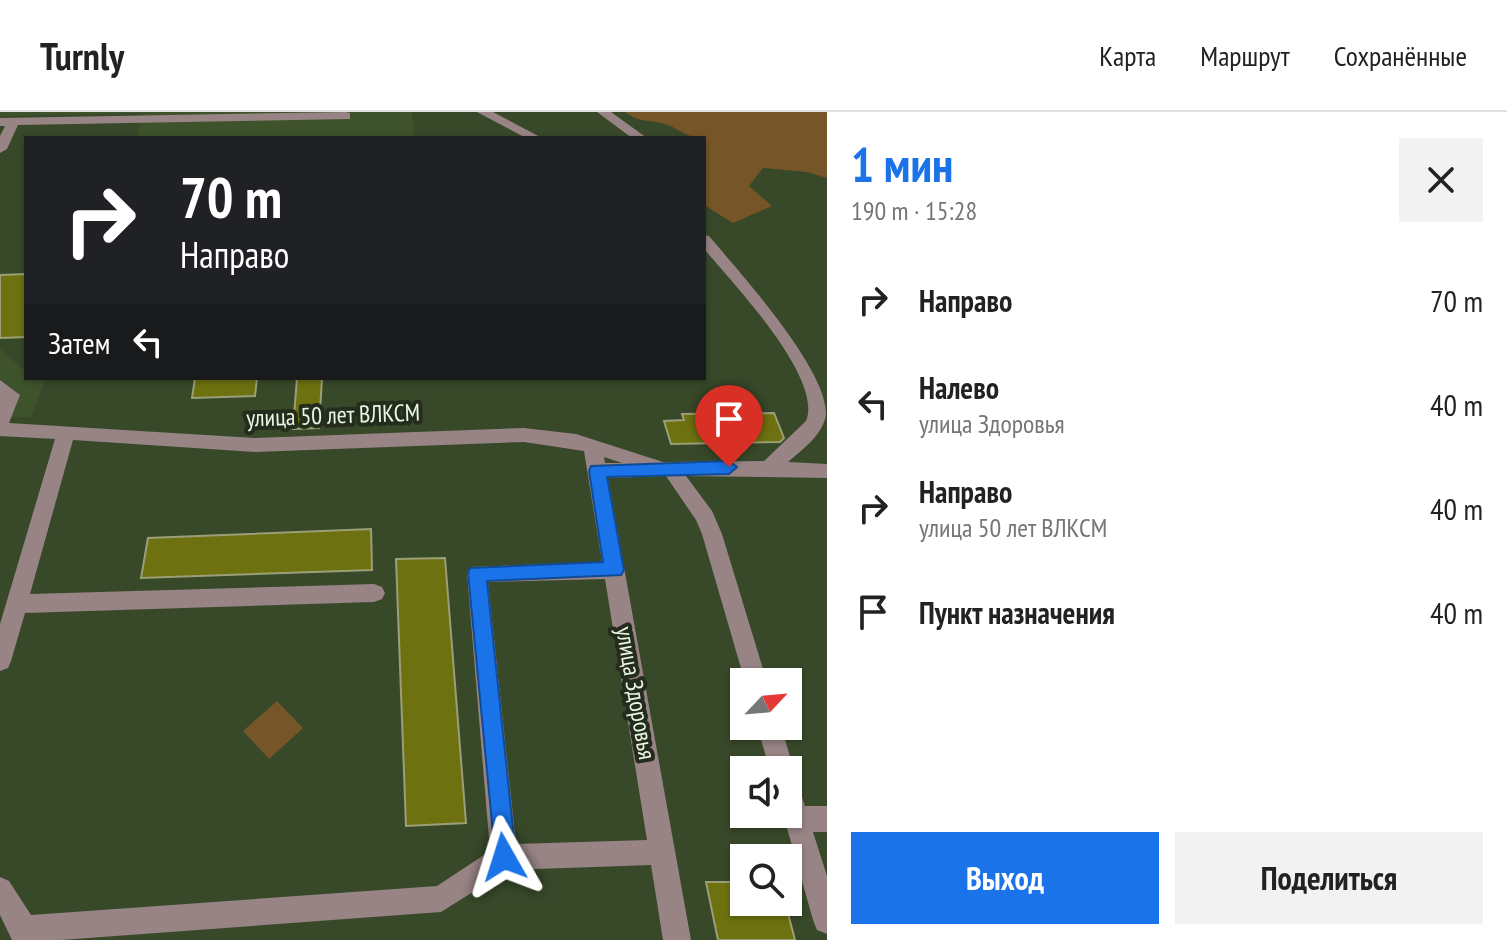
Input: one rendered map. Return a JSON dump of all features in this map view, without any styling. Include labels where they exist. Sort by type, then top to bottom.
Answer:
[{"type":"street","points":[[483,112],[532,136]]},
{"type":"street","points":[[603,112],[638,136]]},
{"type":"street","points":[[0,149],[6,122],[346,116]]},
{"type":"street","points":[[706,242],[799,355],[819,399],[819,413],[811,428],[768,469]]},
{"type":"street","points":[[706,254],[727,269]]},
{"type":"street","points":[[0,386],[11,395],[0,427]]},
{"type":"street","name":"улица 50 лет ВЛКСМ","points":[[0,427],[255,445],[524,435],[593,447],[668,469]]},
{"type":"street","points":[[0,661],[67,431]]},
{"type":"street","name":"улица Здоровья","points":[[593,447],[677,940]]},
{"type":"street","points":[[668,469],[705,517],[752,668]]},
{"type":"street","name":"улица 50 лет ВЛКСМ","points":[[597,471],[827,471]]},
{"type":"street","points":[[504,857],[477,573],[614,570]]},
{"type":"street","points":[[17,604],[374,593]]},
{"type":"street","points":[[802,819],[827,819]]},
{"type":"street","points":[[800,828],[827,920]]},
{"type":"street","points":[[0,890],[25,934],[441,899],[504,857],[663,852]]},
{"type":"shaded area","points":[[0,112],[412,112],[415,136],[137,136],[143,113],[0,116]]},
{"type":"shaded area","points":[[625,112],[827,112],[827,178],[807,172],[763,168],[749,186],[772,206],[733,223],[706,206],[706,136],[692,136],[662,123],[636,118]]},
{"type":"shaded area","points":[[0,349],[24,370],[24,380],[45,380],[31,417],[0,418]]},
{"type":"shaded area","points":[[277,701],[303,728],[269,759],[243,731]]},
{"type":"building","points":[[24,274],[24,337],[0,338],[0,275]]},
{"type":"building","points":[[195,380],[257,380],[255,396],[192,398]]},
{"type":"building","points":[[297,380],[322,380],[319,428],[293,429]]},
{"type":"building","points":[[774,413],[784,438],[780,442],[671,444],[664,421],[684,420],[682,414]]},
{"type":"building","points":[[371,529],[372,570],[141,578],[148,538]]},
{"type":"building","points":[[445,558],[466,823],[406,826],[396,559]]},
{"type":"building","points":[[706,882],[730,882],[730,916],[789,916],[795,940],[718,940]]},
{"type":"route","points":[[504,857],[477,573],[614,570],[597,471],[729,467]]}]
